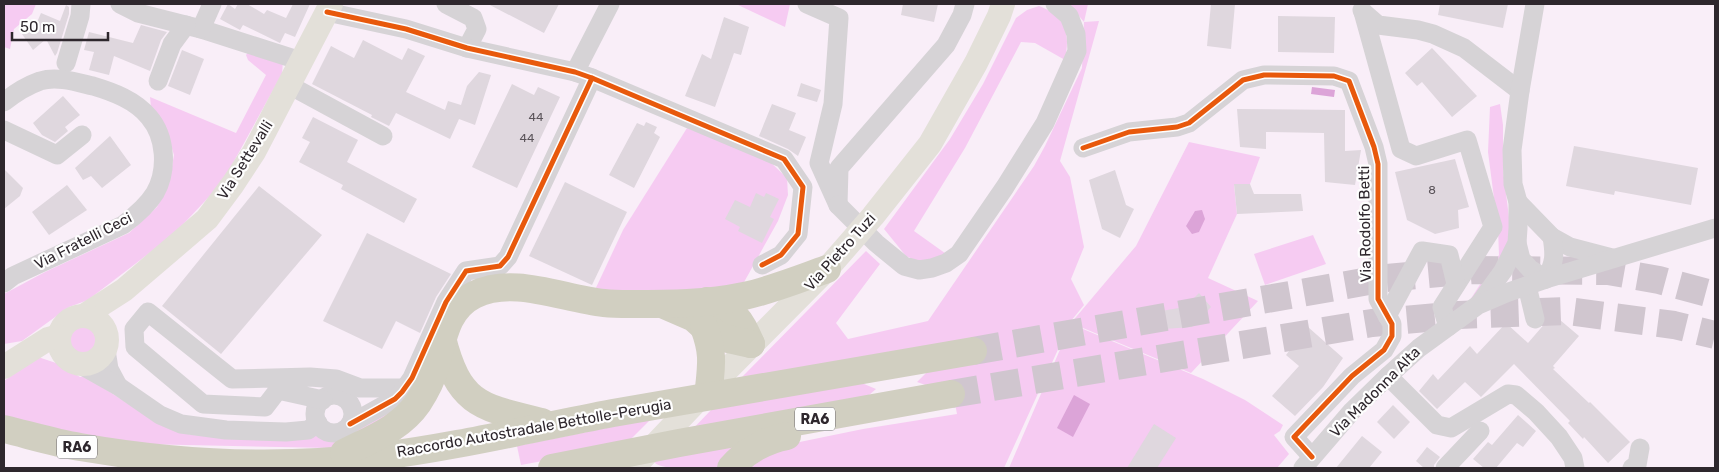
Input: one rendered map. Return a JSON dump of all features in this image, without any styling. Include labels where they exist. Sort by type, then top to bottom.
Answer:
[{"type":"highway","points":[[706,314],[743,296],[761,292],[827,270]]},
{"type":"highway","points":[[328,461],[393,428],[405,418],[418,404],[429,386],[442,337],[447,324],[457,308],[474,295],[494,288],[513,286],[604,303],[663,304],[706,314],[724,308],[736,315],[742,323],[751,344]]},
{"type":"highway","points":[[706,314],[712,358],[709,388]]},
{"type":"highway","points":[[442,337],[452,372],[466,393],[475,400],[504,414],[552,424]]},
{"type":"highway","name":"Raccordo Autostradale Bettolle-Perugia","points":[[4,429],[78,447],[152,458],[205,463],[261,464],[328,461],[374,457],[432,448],[751,388],[973,351]]},
{"type":"highway","name":"RA6","points":[[552,468],[951,394]]},
{"type":"highway","points":[[732,468],[738,459],[755,448],[775,439],[835,428],[879,408]]},
{"type":"highway","points":[[609,468],[620,466],[640,468]]},
{"type":"main road","name":"Via Pietro Tuzi","points":[[633,468],[751,344],[827,270],[873,216],[930,144],[976,63],[1000,16],[1003,4]]},
{"type":"main road","name":"Via Settevalli","points":[[67,351],[65,323],[71,319],[94,321],[124,290],[207,219],[254,152],[329,8]]},
{"type":"main road","points":[[94,321],[108,338],[106,350]]},
{"type":"main road","name":"Via Settevalli","points":[[4,367],[48,339],[67,351],[95,362],[106,350]]},
{"type":"street","points":[[66,63],[80,16],[81,4]]},
{"type":"street","points":[[120,4],[138,13],[193,27],[301,60]]},
{"type":"street","points":[[158,81],[172,44],[193,27],[212,4]]},
{"type":"street","points":[[446,4],[474,18],[476,28],[467,48]]},
{"type":"street","points":[[383,405],[369,407],[337,396],[331,396],[322,400],[317,406],[318,423],[322,428],[334,433],[340,432],[350,424],[395,399],[412,378],[446,302],[466,271],[500,266],[508,257],[584,75],[610,4]]},
{"type":"street","points":[[806,4],[839,18],[833,104],[818,163],[838,205],[876,243],[904,266],[918,270],[946,263],[959,254],[1045,124],[1078,51],[1076,34],[1069,16],[1055,4]]},
{"type":"street","points":[[838,205],[839,168],[946,45],[962,16],[965,4]]},
{"type":"street","name":"Via Madonna Alta","points":[[1478,305],[1503,271],[1516,243],[1518,202],[1513,184],[1512,150],[1535,4]]},
{"type":"street","points":[[329,8],[467,48],[584,75],[784,160],[803,187],[798,234],[781,255],[762,265]]},
{"type":"street","points":[[1361,8],[1378,25],[1418,30],[1433,34],[1464,48],[1520,91]]},
{"type":"street","points":[[1361,8],[1400,149],[1416,156],[1467,140],[1493,227],[1442,307],[1448,327]]},
{"type":"street","name":"Via Rodolfo Betti","points":[[1083,148],[1129,132],[1178,127],[1190,123],[1243,80],[1264,75],[1334,76],[1349,81],[1374,147],[1378,164],[1371,197],[1378,299],[1392,324],[1392,336],[1384,350],[1352,376],[1294,437],[1308,463]]},
{"type":"street","name":"Via Fratelli Ceci","points":[[4,102],[18,90],[41,81],[59,80],[78,82],[125,98],[149,116],[158,129],[162,140],[164,167],[155,192],[137,215],[123,225],[14,276],[4,283]]},
{"type":"street","points":[[289,85],[383,136]]},
{"type":"street","points":[[4,130],[57,155],[82,135]]},
{"type":"street","name":"Via Madonna Alta","points":[[1518,202],[1552,237],[1570,247],[1616,258]]},
{"type":"street","name":"Via Madonna Alta","points":[[1308,463],[1352,411],[1418,348],[1478,305],[1546,279],[1715,228]]},
{"type":"street","points":[[1516,243],[1521,259],[1530,269],[1546,279],[1555,255],[1552,237]]},
{"type":"street","points":[[1387,316],[1422,251],[1448,255],[1456,284]]},
{"type":"street","points":[[1527,286],[1535,319]]},
{"type":"street","points":[[322,400],[278,390],[265,407],[203,404],[135,347],[134,329],[148,312],[232,378],[310,378],[336,380],[360,388],[405,388]]},
{"type":"street","points":[[106,350],[109,369],[118,386]]},
{"type":"street","points":[[67,351],[160,415],[181,424],[200,428],[286,432],[308,430],[318,423]]},
{"type":"street","points":[[1388,376],[1438,425],[1451,428],[1508,394],[1516,395],[1536,412],[1559,437],[1571,465]]},
{"type":"street","points":[[348,401],[353,412],[350,424]]},
{"type":"street","points":[[1445,468],[1480,431]]},
{"type":"street","points":[[1632,468],[1637,465],[1640,448]]},
{"type":"shaded area","points":[[4,4],[36,4],[32,14],[14,29],[10,49],[4,47]]},
{"type":"shaded area","points":[[736,4],[790,4],[785,27]]},
{"type":"shaded area","points":[[1069,4],[1088,4],[1084,22]]},
{"type":"shaded area","points":[[1039,6],[1056,15],[1064,27],[1067,42],[1065,60],[1035,43],[1021,42],[965,148],[914,231],[949,256],[918,262],[906,256],[884,229],[950,139],[983,84],[1016,18],[1027,10]]},
{"type":"shaded area","points":[[1099,21],[1060,161],[1070,177],[1084,247],[1071,279],[1084,305],[1071,321],[1004,468],[740,468],[785,445],[863,429],[957,414],[951,382],[934,388],[917,382],[928,371],[983,361],[980,342],[742,377],[866,251],[880,264],[836,323],[848,339],[928,321],[1034,166],[1045,146],[1082,68],[1084,22]]},
{"type":"shaded area","points":[[249,51],[283,61],[282,74],[222,183],[173,235],[88,300],[69,307],[22,341],[4,344],[4,294],[45,272],[129,233],[157,207],[169,183],[174,155],[167,132],[151,107],[150,97],[236,133],[266,75],[248,60],[246,55]]},
{"type":"shaded area","points":[[1312,87],[1335,90],[1334,97],[1311,94]]},
{"type":"shaded area","points":[[1500,104],[1503,125],[1503,170],[1511,233],[1495,275],[1470,300],[1499,255],[1498,229],[1488,152],[1490,107]]},
{"type":"shaded area","points":[[687,128],[766,158],[787,178],[788,195],[778,221],[743,284],[658,294],[594,292],[623,230]]},
{"type":"shaded area","points":[[1189,142],[1260,157],[1250,184],[1234,185],[1237,214],[1208,278],[1258,301],[1191,373],[1071,323],[1136,246]]},
{"type":"shaded area","points":[[1202,210],[1205,219],[1199,232],[1192,234],[1186,226],[1195,211]]},
{"type":"shaded area","points":[[1313,235],[1326,264],[1265,285],[1254,254]]},
{"type":"shaded area","points":[[1071,324],[1203,379],[1245,400],[1283,425],[1280,431],[1274,435],[1289,454],[1277,468],[1009,468]]},
{"type":"shaded area","points":[[84,325],[94,330],[99,340],[94,350],[84,355],[74,350],[69,340],[74,330]]},
{"type":"shaded area","points":[[38,357],[62,365],[80,377],[85,376],[161,425],[191,435],[303,438],[320,434],[339,440],[376,415],[400,405],[374,432],[330,448],[139,444],[49,428],[4,417],[4,381]]},
{"type":"shaded area","points":[[857,381],[876,389],[862,401],[687,435],[712,409]]},
{"type":"shaded area","points":[[1074,395],[1090,404],[1073,437],[1057,428]]},
{"type":"shaded area","points":[[651,419],[624,446],[521,465],[517,446]]},
{"type":"shaded area","points":[[740,442],[723,468],[676,468],[666,467],[654,462],[656,460]]},
{"type":"building","points":[[228,4],[235,9],[238,4],[247,4],[264,14],[267,10],[286,18],[293,4],[310,4],[295,37],[285,33],[280,43],[243,25],[240,30],[220,19]]},
{"type":"building","points":[[488,4],[559,4],[544,33]]},
{"type":"building","points":[[903,4],[938,4],[934,22],[901,15]]},
{"type":"building","points":[[1211,4],[1235,4],[1231,49],[1207,46]]},
{"type":"building","points":[[1440,4],[1508,4],[1503,28],[1438,15]]},
{"type":"building","points":[[66,5],[69,7],[69,14],[55,56],[46,39],[33,50],[22,34],[35,27],[41,13],[60,21]]},
{"type":"building","points":[[1278,16],[1335,17],[1334,53],[1278,52]]},
{"type":"building","points":[[724,17],[749,27],[741,55],[734,53],[715,107],[685,96],[702,54],[711,59]]},
{"type":"building","points":[[141,25],[167,32],[161,40],[150,71],[114,56],[109,75],[89,70],[94,52],[84,50],[89,32],[133,43]]},
{"type":"building","points":[[363,40],[402,60],[408,48],[425,56],[406,92],[445,110],[448,101],[461,105],[467,86],[479,72],[491,75],[475,125],[459,119],[450,139],[396,113],[389,126],[371,117],[372,115],[312,84],[331,46],[354,58]]},
{"type":"building","points":[[1432,48],[1477,96],[1452,117],[1422,82],[1417,86],[1405,73]]},
{"type":"building","points":[[182,50],[204,59],[190,95],[168,86]]},
{"type":"building","points":[[801,83],[821,90],[817,102],[797,96]]},
{"type":"building","points":[[512,84],[534,95],[538,87],[560,97],[517,188],[472,167]]},
{"type":"building","points":[[63,96],[80,115],[65,127],[68,131],[55,142],[42,135],[33,123]]},
{"type":"building","points":[[772,104],[796,113],[789,130],[806,137],[798,156],[788,149],[759,136]]},
{"type":"building","points":[[1237,109],[1345,110],[1345,151],[1361,150],[1355,185],[1325,182],[1324,133],[1266,132],[1266,149],[1240,147]]},
{"type":"building","points":[[313,117],[358,140],[347,162],[417,199],[404,223],[341,189],[343,185],[299,162],[310,142],[302,138]]},
{"type":"building","points":[[646,122],[657,127],[654,133],[660,137],[634,188],[609,175],[637,123],[644,126]]},
{"type":"building","points":[[110,136],[131,165],[102,188],[91,176],[83,180],[75,168]]},
{"type":"building","points":[[1574,146],[1698,168],[1691,205],[1615,191],[1614,195],[1566,186]]},
{"type":"building","points":[[1455,159],[1469,207],[1458,210],[1459,228],[1435,234],[1407,220],[1395,172]]},
{"type":"building","points":[[4,169],[23,188],[20,196],[4,209]]},
{"type":"building","points":[[1115,170],[1126,205],[1134,209],[1120,238],[1102,229],[1089,180]]},
{"type":"building","points":[[565,182],[627,212],[592,285],[529,256]]},
{"type":"building","points":[[1234,184],[1250,184],[1254,194],[1301,194],[1303,211],[1237,214]]},
{"type":"building","points":[[67,185],[87,210],[49,235],[32,212]]},
{"type":"building","points":[[259,186],[322,235],[221,354],[162,306]]},
{"type":"building","points":[[756,193],[764,197],[766,193],[779,199],[770,217],[774,219],[762,243],[738,231],[740,227],[725,219],[735,200],[750,207]]},
{"type":"building","points":[[367,233],[451,274],[436,297],[420,333],[396,321],[382,349],[323,321]]},
{"type":"building","points":[[1199,293],[1211,307],[1192,327],[1164,329],[1161,311],[1185,307]]},
{"type":"building","points":[[1553,314],[1579,336],[1553,366],[1555,368],[1553,369],[1590,402],[1630,442],[1608,463],[1584,437],[1583,439],[1568,423],[1570,421],[1514,364],[1481,397],[1465,382],[1437,409],[1419,391],[1433,374],[1438,380],[1470,346],[1477,354],[1506,323],[1528,343]]},
{"type":"building","points":[[1308,327],[1343,358],[1323,387],[1295,416],[1272,396],[1299,366],[1286,355]]},
{"type":"building","points":[[1393,405],[1410,422],[1394,439],[1377,422]]},
{"type":"building","points":[[1518,415],[1536,431],[1523,447],[1517,443],[1496,468],[1484,468],[1473,459],[1488,442],[1492,445]]},
{"type":"building","points":[[1154,424],[1176,438],[1157,468],[1127,468]]},
{"type":"building","points":[[1362,436],[1382,452],[1369,468],[1336,468]]},
{"type":"building","points":[[1427,447],[1440,457],[1434,468],[1424,468],[1416,461]]},
{"type":"tunnel","points":[[973,351],[1386,278],[1474,270],[1608,271],[1659,280],[1715,295]]},
{"type":"tunnel","points":[[951,394],[1372,323],[1459,315],[1567,311],[1674,325],[1715,335]]},
{"type":"cycle path","points":[[327,12],[406,29],[467,48],[575,72],[784,159],[803,187],[798,234],[781,255],[762,265]]},
{"type":"cycle path","points":[[1083,148],[1129,132],[1177,127],[1189,123],[1243,80],[1264,75],[1334,76],[1349,81],[1374,147],[1378,164],[1378,299],[1392,324],[1392,336],[1384,350],[1352,376],[1294,437],[1312,457]]},
{"type":"cycle path","points":[[350,424],[395,399],[402,392],[412,378],[446,302],[466,271],[500,266],[508,257],[592,78]]}]
